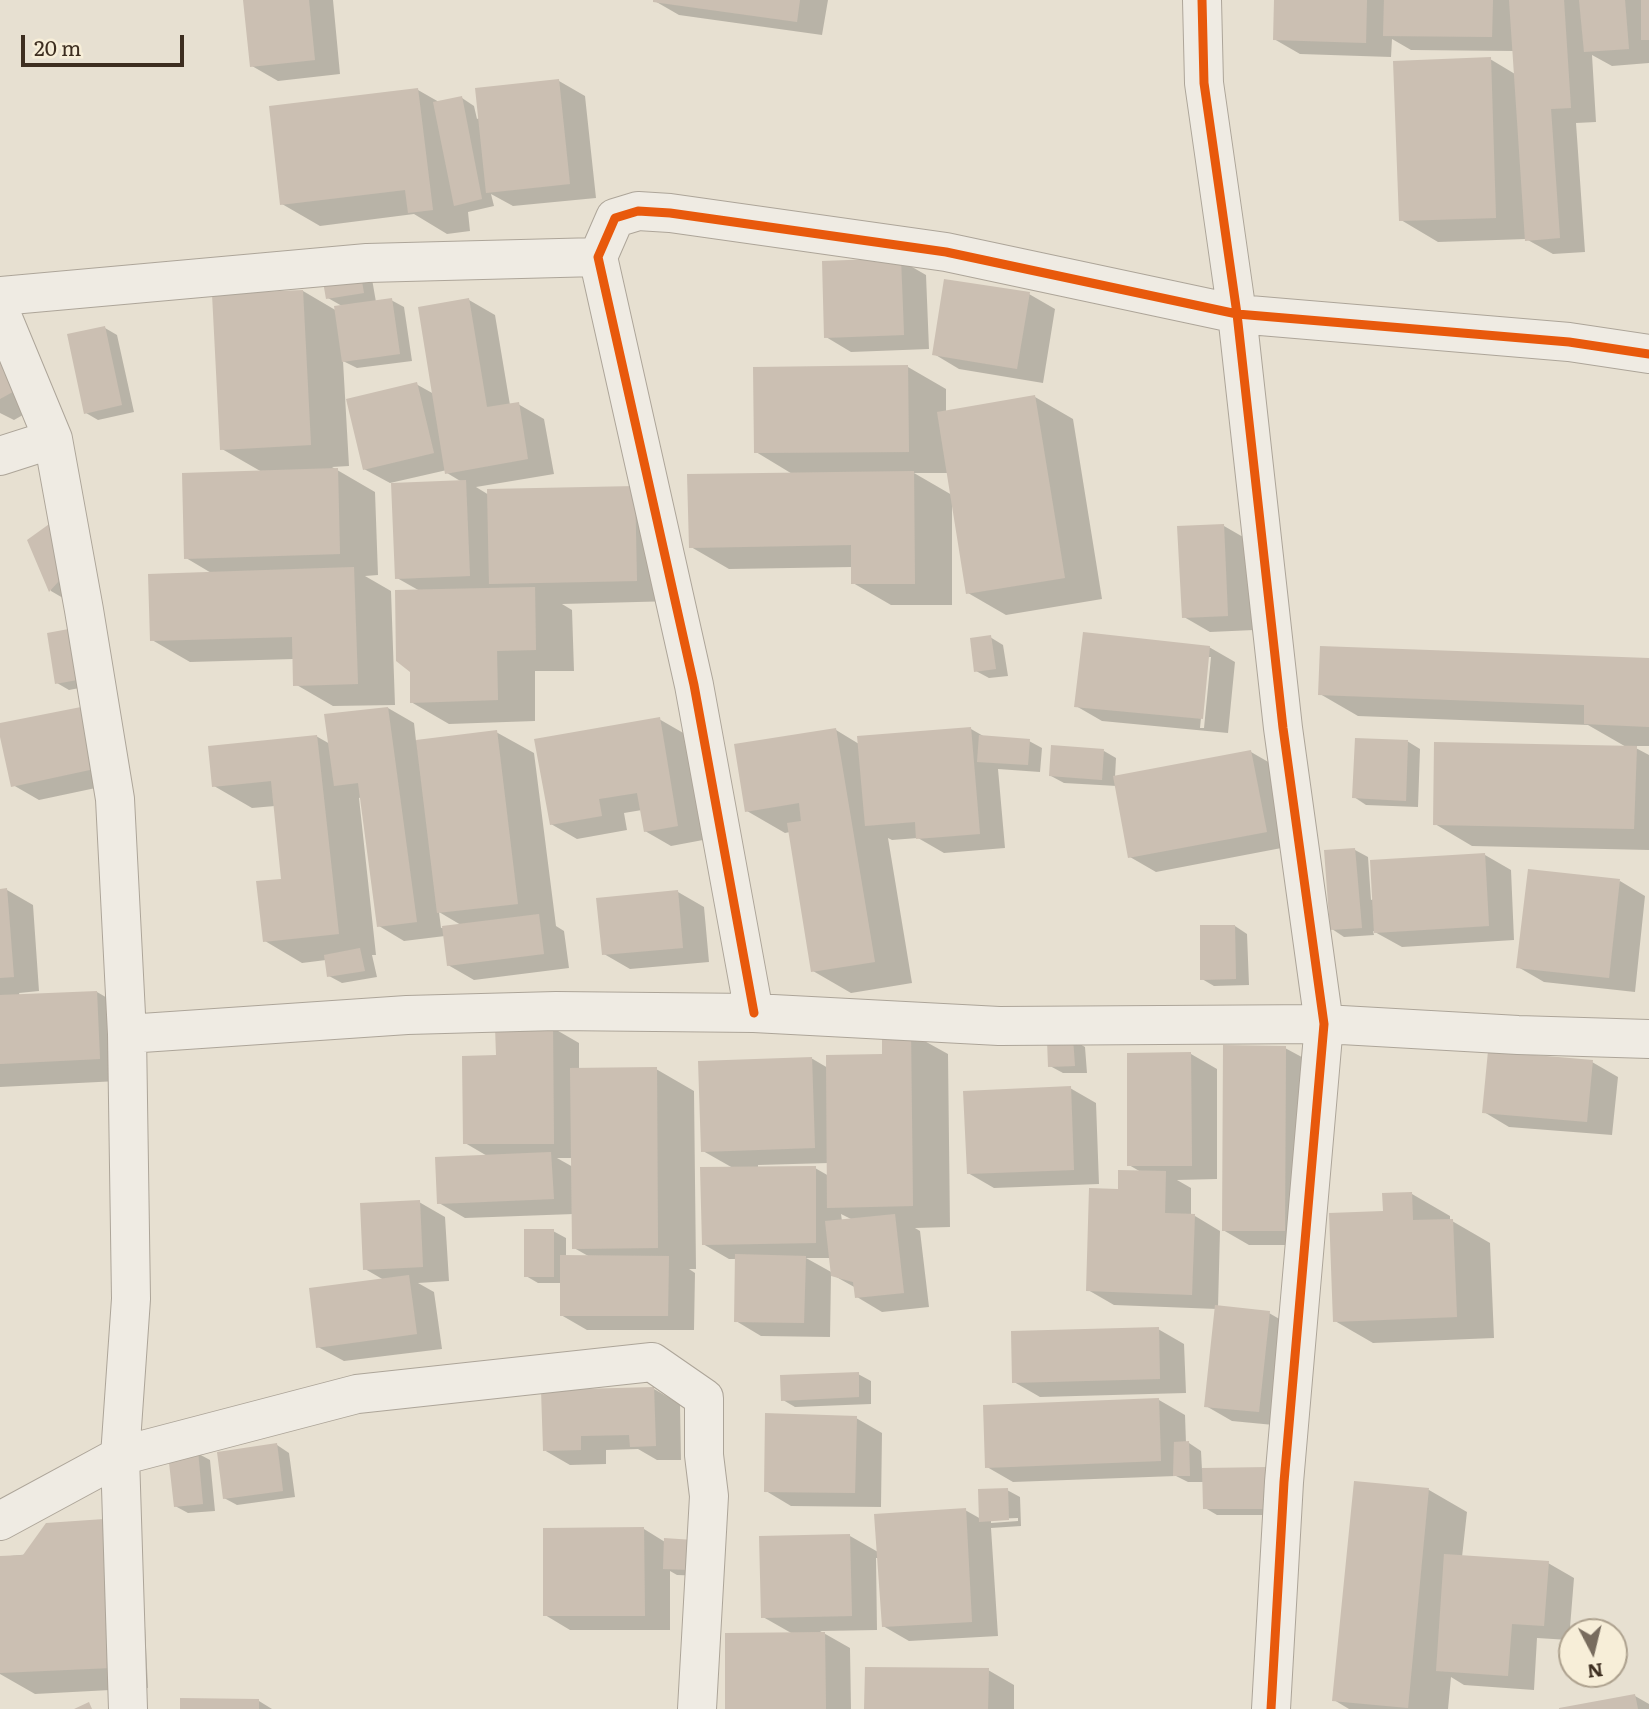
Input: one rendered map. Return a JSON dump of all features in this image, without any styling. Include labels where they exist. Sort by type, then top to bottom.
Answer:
[{"type":"street","points":[[1202,0],[1204,83],[1237,314],[1283,728],[1324,1024],[1283,1482],[1270,1709]]},
{"type":"street","points":[[754,1013],[694,685],[598,257],[615,218],[638,211],[670,213],[946,251],[1237,314],[1569,342],[1649,354]]},
{"type":"street","points":[[0,296],[366,263],[598,257]]},
{"type":"street","points":[[0,311],[53,439],[115,799],[127,1034],[131,1300],[120,1456],[128,1709]]},
{"type":"street","points":[[0,456],[53,439]]},
{"type":"street","points":[[127,1034],[407,1014],[556,1011],[754,1013],[999,1026],[1324,1024],[1649,1039]]},
{"type":"street","points":[[0,1521],[120,1456],[357,1395],[652,1362],[704,1398],[709,1496],[697,1709]]},
{"type":"building","points":[[243,0],[309,0],[315,60],[250,67]]},
{"type":"building","points":[[653,0],[800,0],[797,22]]},
{"type":"building","points":[[1274,0],[1367,0],[1366,43],[1273,40]]},
{"type":"building","points":[[1384,0],[1493,0],[1492,37],[1383,36]]},
{"type":"building","points":[[1509,0],[1564,0],[1571,108],[1551,109],[1560,238],[1525,241]]},
{"type":"building","points":[[1579,0],[1625,0],[1629,49],[1584,52]]},
{"type":"building","points":[[1641,0],[1649,0],[1649,40],[1641,40]]},
{"type":"building","points":[[1491,57],[1496,218],[1399,221],[1393,61]]},
{"type":"building","points":[[559,79],[570,184],[486,193],[475,88]]},
{"type":"building","points":[[418,88],[433,210],[408,213],[405,190],[280,205],[269,106]]},
{"type":"building","points":[[462,96],[482,199],[454,206],[433,102]]},
{"type":"building","points":[[901,258],[904,335],[824,338],[822,261]]},
{"type":"building","points":[[360,270],[364,293],[326,299],[322,276]]},
{"type":"building","points":[[944,279],[1030,292],[1017,369],[932,355]]},
{"type":"building","points":[[303,290],[311,445],[220,450],[212,294]]},
{"type":"building","points":[[392,298],[400,354],[342,362],[334,306]]},
{"type":"building","points":[[469,298],[487,407],[519,402],[528,459],[445,474],[418,307]]},
{"type":"building","points":[[105,326],[122,405],[84,414],[67,334]]},
{"type":"building","points":[[0,353],[20,388],[0,399]]},
{"type":"building","points":[[908,365],[909,452],[754,453],[753,367]]},
{"type":"building","points":[[417,382],[434,453],[363,470],[346,399]]},
{"type":"building","points":[[1035,395],[1065,578],[966,594],[937,412]]},
{"type":"building","points":[[338,468],[340,554],[184,559],[182,473]]},
{"type":"building","points":[[914,471],[915,584],[851,584],[851,545],[689,548],[687,474]]},
{"type":"building","points":[[466,480],[470,576],[395,579],[391,483]]},
{"type":"building","points":[[635,486],[637,581],[489,584],[487,489]]},
{"type":"building","points":[[52,522],[68,571],[49,592],[27,540]]},
{"type":"building","points":[[1224,524],[1228,616],[1182,618],[1177,526]]},
{"type":"building","points":[[354,567],[358,684],[293,686],[292,637],[150,641],[148,574]]},
{"type":"building","points":[[535,587],[536,650],[497,651],[498,700],[410,703],[410,672],[396,661],[395,590]]},
{"type":"building","points":[[74,628],[83,679],[55,684],[47,633]]},
{"type":"building","points":[[1083,632],[1210,646],[1203,719],[1074,707]]},
{"type":"building","points":[[991,635],[996,669],[974,672],[970,638]]},
{"type":"building","points":[[1320,646],[1649,658],[1649,727],[1584,724],[1584,705],[1318,695]]},
{"type":"building","points":[[86,706],[99,768],[11,787],[0,737],[0,723]]},
{"type":"building","points":[[388,707],[417,922],[377,927],[358,783],[334,786],[324,714]]},
{"type":"building","points":[[660,717],[678,826],[644,832],[637,793],[599,799],[602,816],[550,825],[534,739]]},
{"type":"building","points":[[971,727],[980,834],[916,839],[915,822],[865,826],[857,736]]},
{"type":"building","points":[[836,728],[875,962],[811,972],[787,823],[801,821],[799,803],[745,812],[734,744]]},
{"type":"building","points":[[497,730],[518,904],[437,913],[416,740]]},
{"type":"building","points":[[317,735],[339,934],[263,942],[256,881],[281,879],[271,781],[212,787],[208,746]]},
{"type":"building","points":[[979,735],[1030,739],[1028,765],[977,762]]},
{"type":"building","points":[[1355,738],[1408,740],[1406,801],[1352,798]]},
{"type":"building","points":[[1434,742],[1637,746],[1634,829],[1433,825]]},
{"type":"building","points":[[1051,745],[1104,749],[1102,780],[1049,776]]},
{"type":"building","points":[[1251,750],[1267,832],[1128,858],[1113,776]]},
{"type":"building","points":[[1355,848],[1362,928],[1330,930],[1324,850]]},
{"type":"building","points":[[1485,853],[1489,926],[1374,933],[1370,860]]},
{"type":"building","points":[[1528,869],[1620,879],[1609,978],[1516,968]]},
{"type":"building","points":[[7,888],[14,977],[0,978],[0,889]]},
{"type":"building","points":[[678,890],[683,948],[602,955],[596,898]]},
{"type":"building","points":[[539,914],[544,954],[447,966],[442,926]]},
{"type":"building","points":[[1200,925],[1235,925],[1236,979],[1200,980]]},
{"type":"building","points":[[360,948],[365,971],[327,977],[324,955]]},
{"type":"building","points":[[97,991],[100,1059],[0,1064],[0,995]]},
{"type":"building","points":[[495,1027],[553,1027],[554,1144],[463,1144],[462,1056],[496,1055]]},
{"type":"building","points":[[911,1031],[913,1206],[827,1208],[826,1055],[882,1054],[882,1032]]},
{"type":"building","points":[[1073,1038],[1075,1066],[1048,1067],[1047,1040]]},
{"type":"building","points":[[1223,1045],[1286,1046],[1285,1231],[1222,1231]]},
{"type":"building","points":[[1488,1051],[1593,1060],[1587,1122],[1482,1113]]},
{"type":"building","points":[[1191,1052],[1192,1166],[1127,1166],[1127,1053]]},
{"type":"building","points":[[812,1057],[815,1148],[701,1152],[698,1061]]},
{"type":"building","points":[[657,1067],[658,1248],[572,1249],[570,1068]]},
{"type":"building","points":[[1071,1086],[1074,1170],[967,1174],[963,1091]]},
{"type":"building","points":[[551,1152],[554,1199],[437,1204],[435,1157]]},
{"type":"building","points":[[816,1166],[816,1243],[702,1245],[700,1167]]},
{"type":"building","points":[[1118,1170],[1166,1171],[1165,1213],[1195,1214],[1192,1295],[1086,1291],[1089,1188],[1118,1189]]},
{"type":"building","points":[[1412,1192],[1413,1220],[1453,1219],[1457,1317],[1333,1322],[1329,1213],[1383,1211],[1382,1193]]},
{"type":"building","points":[[420,1200],[423,1267],[363,1270],[360,1203]]},
{"type":"building","points":[[895,1214],[904,1293],[855,1298],[853,1282],[831,1276],[825,1221]]},
{"type":"building","points":[[524,1229],[554,1229],[554,1277],[524,1277]]},
{"type":"building","points":[[735,1254],[806,1256],[804,1323],[734,1322]]},
{"type":"building","points":[[560,1255],[669,1256],[668,1316],[560,1316]]},
{"type":"building","points":[[409,1275],[417,1334],[316,1348],[309,1288]]},
{"type":"building","points":[[1215,1305],[1270,1311],[1259,1412],[1204,1407]]},
{"type":"building","points":[[1159,1327],[1160,1379],[1012,1383],[1011,1331]]},
{"type":"building","points":[[859,1372],[859,1397],[781,1401],[780,1375]]},
{"type":"building","points":[[654,1387],[656,1446],[630,1447],[629,1435],[581,1436],[581,1450],[543,1451],[541,1390]]},
{"type":"building","points":[[1159,1398],[1161,1461],[985,1468],[983,1405]]},
{"type":"building","points":[[765,1413],[857,1416],[855,1493],[764,1492]]},
{"type":"building","points":[[1189,1441],[1190,1476],[1173,1476],[1174,1442]]},
{"type":"building","points":[[277,1443],[283,1491],[223,1499],[217,1452]]},
{"type":"building","points":[[198,1451],[203,1504],[174,1507],[168,1454]]},
{"type":"building","points":[[1269,1467],[1269,1509],[1203,1509],[1202,1468]]},
{"type":"building","points":[[1354,1481],[1429,1488],[1408,1708],[1332,1701]]},
{"type":"building","points":[[1008,1488],[1009,1520],[979,1522],[978,1489]]},
{"type":"building","points":[[966,1508],[972,1622],[882,1627],[874,1514]]},
{"type":"building","points":[[104,1519],[111,1668],[0,1673],[0,1556],[23,1555],[46,1523]]},
{"type":"building","points":[[644,1527],[645,1616],[543,1616],[543,1528]]},
{"type":"building","points":[[850,1534],[852,1616],[761,1618],[759,1536]]},
{"type":"building","points":[[664,1538],[694,1540],[693,1570],[663,1569]]},
{"type":"building","points":[[1444,1554],[1549,1561],[1544,1626],[1512,1624],[1508,1676],[1436,1671]]},
{"type":"building","points":[[825,1632],[826,1709],[725,1709],[725,1633]]},
{"type":"building","points":[[865,1667],[989,1668],[988,1709],[864,1709]]},
{"type":"building","points":[[1635,1694],[1638,1709],[1559,1709],[1559,1708]]},
{"type":"building","points":[[180,1698],[259,1699],[259,1709],[180,1709]]},
{"type":"building","points":[[89,1702],[92,1709],[74,1709]]},
{"type":"cycle path","points":[[1202,0],[1204,83],[1237,314],[1283,728],[1324,1024],[1284,1482],[1271,1709]]},
{"type":"cycle path","points":[[754,1013],[694,685],[598,257],[615,218],[638,211],[670,213],[946,252],[1237,314],[1569,342],[1649,354]]}]
